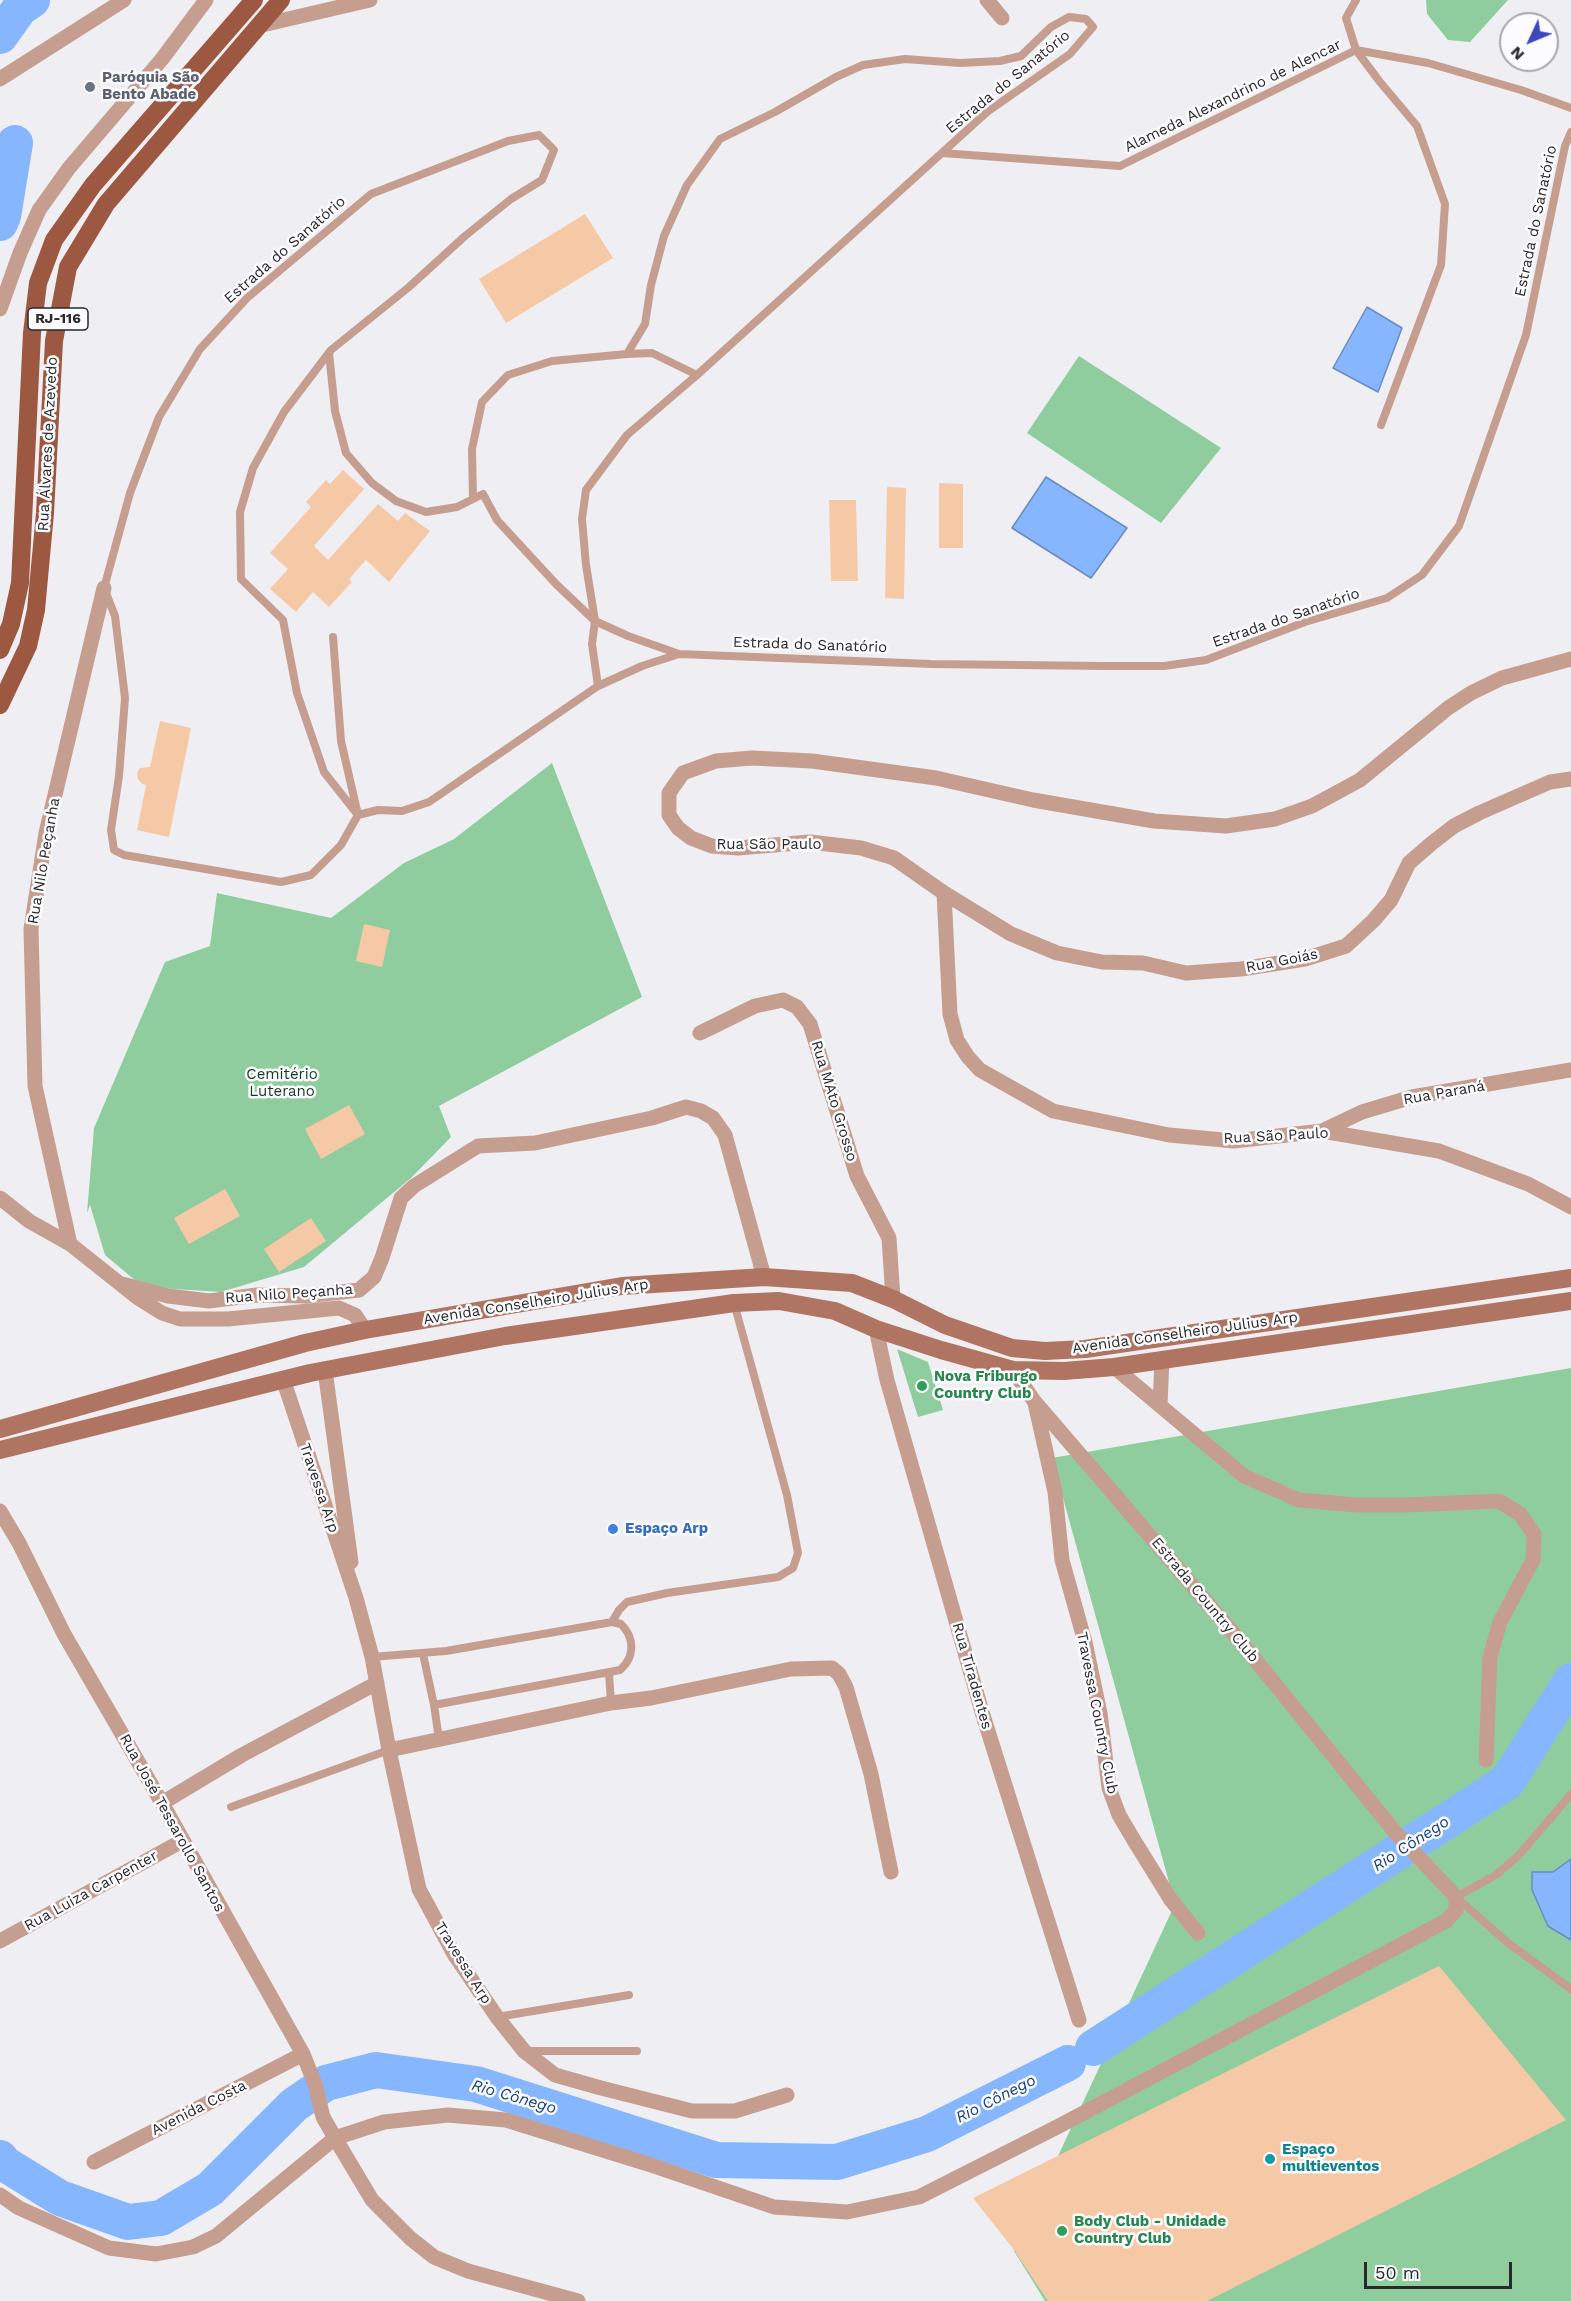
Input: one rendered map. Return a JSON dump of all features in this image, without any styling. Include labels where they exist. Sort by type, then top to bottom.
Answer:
[{"type":"main road","name":"Rua Álvares de Azevedo","points":[[0,650],[11,624],[20,583],[32,333],[38,283],[54,240],[93,185],[254,0]]},
{"type":"main road","name":"Rua Álvares de Azevedo","points":[[0,705],[28,646],[36,610],[45,513],[54,341],[68,267],[106,204],[280,0]]},
{"type":"main road","name":"Avenida Conselheiro Julius Arp","points":[[0,1429],[286,1348],[365,1330],[622,1286],[764,1277],[852,1283],[979,1338],[1012,1348],[1065,1350],[1085,1349],[1571,1278]]},
{"type":"main road","name":"Avenida Conselheiro Julius Arp","points":[[0,1450],[325,1370],[505,1336],[734,1304],[778,1301],[835,1311],[876,1329],[1013,1370],[1064,1371],[1114,1367],[1571,1301]]},
{"type":"street","points":[[0,79],[124,0]]},
{"type":"street","points":[[0,309],[20,253],[39,210],[69,168],[162,59],[206,0]]},
{"type":"street","points":[[258,26],[370,0]]},
{"type":"street","points":[[987,0],[1002,18]]},
{"type":"street","name":"Rua Nilo Peçanha","points":[[70,1244],[35,1086],[31,929],[46,833],[104,588]]},
{"type":"street","name":"Rua São Paulo","points":[[1571,659],[1502,678],[1471,693],[1448,708],[1359,780],[1311,806],[1265,821],[1226,826],[1154,821],[1033,800],[936,778],[812,761],[772,759],[716,761],[683,773],[669,793],[669,815],[678,828],[691,838],[712,846],[738,848],[810,842],[861,848],[894,858],[944,893],[950,1014],[957,1040],[980,1070],[1053,1111],[1169,1135],[1234,1141],[1322,1131],[1439,1151],[1528,1184],[1571,1207]]},
{"type":"street","name":"Rua Goiás","points":[[944,893],[1011,934],[1057,953],[1102,962],[1143,963],[1186,973],[1241,969],[1305,959],[1346,946],[1373,921],[1391,900],[1409,864],[1454,826],[1550,782],[1571,779]]},
{"type":"street","name":"Rua MAto Grosso","points":[[700,1033],[755,1005],[783,1000],[797,1007],[810,1024],[857,1176],[889,1238],[893,1299]]},
{"type":"street","name":"Rua Paraná","points":[[1322,1131],[1362,1112],[1412,1097],[1571,1070]]},
{"type":"street","name":"Rua Nilo Peçanha","points":[[123,1284],[168,1296],[209,1301],[257,1294],[305,1296],[359,1290],[367,1285],[378,1268],[401,1198],[414,1186],[478,1146],[535,1143],[642,1120],[686,1107],[701,1111],[713,1118],[725,1135],[764,1277]]},
{"type":"street","name":"Rua Nilo Peçanha","points":[[0,1198],[29,1221],[70,1244],[138,1298],[162,1313],[180,1319],[228,1319],[339,1308],[355,1315],[365,1330]]},
{"type":"street","name":"Rua Tiradentes","points":[[876,1329],[887,1380],[982,1712],[1079,2020]]},
{"type":"street","points":[[1160,1405],[1162,1359]]},
{"type":"street","points":[[1114,1367],[1244,1476],[1299,1500],[1356,1505],[1499,1501],[1520,1514],[1534,1534],[1533,1560],[1500,1622],[1490,1658],[1486,1760]]},
{"type":"street","name":"Travessa Arp","points":[[325,1370],[356,1598]]},
{"type":"street","name":"Estrada Country Club","points":[[1013,1370],[1034,1401],[1240,1641],[1395,1832],[1456,1897]]},
{"type":"street","name":"Travessa Arp","points":[[283,1379],[356,1598],[372,1657],[389,1750],[419,1889],[454,1954],[497,2017],[524,2051],[555,2075],[692,2111],[735,2111],[787,2095]]},
{"type":"street","name":"Travessa Country Club","points":[[1034,1401],[1055,1492],[1062,1560],[1085,1642],[1100,1713],[1109,1788],[1119,1815],[1135,1842],[1171,1900],[1198,1933]]},
{"type":"street","name":"Rua José Tessarollo Santos","points":[[0,1511],[64,1634],[303,2054],[315,2084],[323,2117],[372,2200],[410,2238],[434,2257],[468,2271],[578,2301]]},
{"type":"street","points":[[389,1750],[611,1703],[651,1698],[791,1669],[832,1668],[839,1674],[846,1687],[871,1774],[891,1872]]},
{"type":"street","points":[[162,1803],[243,1755],[377,1683]]},
{"type":"street","name":"Rua Luiza Carpenter","points":[[0,1941],[182,1841]]},
{"type":"street","points":[[0,2194],[19,2208],[109,2248],[156,2254],[193,2247],[216,2236],[334,2138],[384,2122],[448,2115],[506,2120],[648,2164],[774,2207],[847,2212],[919,2197],[1123,2093],[1446,1921],[1456,1910],[1456,1897]]},
{"type":"street","name":"Avenida Costa","points":[[94,2162],[303,2054]]},
{"type":"lane","points":[[1356,0],[1346,18],[1356,50],[1417,126],[1445,204],[1441,266],[1381,425]]},
{"type":"lane","name":"Estrada do Sanatório","points":[[598,686],[592,644],[594,621],[582,519],[586,490],[627,435],[697,375],[987,112],[1070,54],[1093,27],[1086,19],[1069,16],[1051,27],[1021,56],[1000,62],[960,63],[905,59],[863,65],[836,77],[720,140],[687,185],[664,236],[651,285],[645,324],[627,354]]},
{"type":"lane","points":[[1356,50],[1428,63],[1521,90],[1571,108]]},
{"type":"lane","name":"Alameda Alexandrino de Alencar","points":[[942,153],[1120,166],[1356,50]]},
{"type":"lane","name":"Estrada do Sanatório","points":[[473,498],[483,494],[497,520],[594,621],[679,654],[931,663],[1164,666],[1206,660],[1305,622],[1387,598],[1422,575],[1459,526],[1526,335],[1565,146],[1571,132]]},
{"type":"lane","name":"Estrada do Sanatório","points":[[104,588],[130,493],[159,417],[200,349],[247,298],[371,194],[508,141],[539,135],[554,150],[542,180],[511,199],[465,236],[329,353],[284,412],[253,468],[240,512],[241,579],[283,620],[297,693],[324,772],[358,816],[378,810],[402,811],[429,802],[598,686],[642,666],[679,654]]},
{"type":"lane","points":[[329,353],[335,411],[346,453],[372,483],[396,501],[426,512],[457,507],[473,498],[472,449],[482,402],[508,375],[552,362],[652,353],[697,375]]},
{"type":"lane","points":[[104,588],[115,616],[124,698],[119,776],[111,830],[114,850],[124,855],[281,882],[311,875],[341,845],[358,816],[341,741],[333,637]]},
{"type":"lane","points":[[612,1622],[627,1602],[668,1593],[778,1577],[793,1568],[798,1553],[787,1495],[734,1304]]},
{"type":"lane","points":[[372,1657],[423,1654],[612,1622],[621,1624],[628,1631],[632,1654],[620,1670],[434,1705]]},
{"type":"lane","points":[[423,1654],[439,1739]]},
{"type":"lane","points":[[609,1673],[611,1703]]},
{"type":"lane","points":[[231,1807],[389,1750]]},
{"type":"lane","points":[[1571,1794],[1519,1855],[1496,1875],[1456,1897],[1508,1943],[1571,1989]]},
{"type":"lane","points":[[497,2017],[629,1995]]},
{"type":"lane","points":[[524,2051],[637,2051]]},
{"type":"green space","points":[[1426,0],[1508,0],[1470,42],[1448,40],[1427,14]]},
{"type":"green space","points":[[1079,356],[1221,448],[1161,523],[1027,433]]},
{"type":"green space","name":"Cemitério Luterano","points":[[552,763],[642,997],[439,1106],[451,1137],[411,1178],[304,1267],[221,1292],[143,1287],[105,1255],[90,1205],[87,1213],[94,1128],[165,962],[210,946],[217,893],[331,918],[404,863],[454,839]]},
{"type":"green space","name":"Nova Friburgo Country Club","points":[[897,1349],[928,1362],[943,1410],[918,1417]]},
{"type":"green space","points":[[1571,1368],[1571,2301],[1045,2301],[1014,2251],[1175,1904],[1052,1458]]},
{"type":"water","points":[[1367,307],[1402,328],[1378,392],[1333,368]]},
{"type":"water","points":[[1046,477],[1127,528],[1091,578],[1012,528]]},
{"type":"water","points":[[1571,1859],[1571,1940],[1548,1926],[1532,1890],[1532,1872],[1553,1872]]},
{"type":"building","points":[[585,214],[613,258],[506,323],[479,279]]},
{"type":"building","points":[[343,470],[364,489],[314,546],[328,560],[378,504],[398,521],[405,513],[430,531],[389,582],[366,560],[349,579],[352,582],[329,607],[313,592],[296,612],[270,589],[288,569],[270,553],[311,507],[306,502],[326,480],[330,484]]},
{"type":"building","points":[[939,483],[963,484],[963,548],[939,548]]},
{"type":"building","points":[[887,487],[906,488],[904,599],[885,598]]},
{"type":"building","points":[[829,500],[856,500],[858,581],[831,581]]},
{"type":"building","points":[[160,721],[191,728],[169,837],[137,830],[146,785],[138,779],[137,773],[140,768],[150,767]]},
{"type":"building","points":[[364,924],[390,930],[382,967],[356,961]]},
{"type":"building","points":[[349,1105],[365,1134],[321,1159],[305,1129]]},
{"type":"building","points":[[225,1189],[240,1216],[189,1244],[174,1218]]},
{"type":"building","points":[[311,1218],[326,1241],[279,1272],[264,1249]]},
{"type":"building","name":"Espaço multieventos","points":[[1439,1966],[1566,2120],[1207,2301],[1048,2301],[1014,2250],[973,2198]]},
{"type":"waterway","points":[[0,36],[20,8],[32,0]]},
{"type":"waterway","points":[[0,223],[15,143]]},
{"type":"waterway","name":"Rio Cônego","points":[[1093,2048],[1507,1782],[1571,1681]]},
{"type":"waterway","name":"Rio Cônego","points":[[0,2158],[5,2164],[60,2198],[128,2222],[161,2218],[210,2189],[294,2105],[326,2083],[376,2070],[476,2084],[716,2160],[837,2162],[927,2134],[1068,2063]]},
{"type":"place","name":"Paróquia São Bento Abade","points":[[90,87]]},
{"type":"place","name":"Nova Friburgo Country Club","points":[[922,1386]]},
{"type":"place","name":"Espaço Arp","points":[[613,1529]]},
{"type":"place","name":"Espaço multieventos","points":[[1270,2159]]},
{"type":"place","name":"Body Club - Unidade Country Club","points":[[1062,2231]]}]
